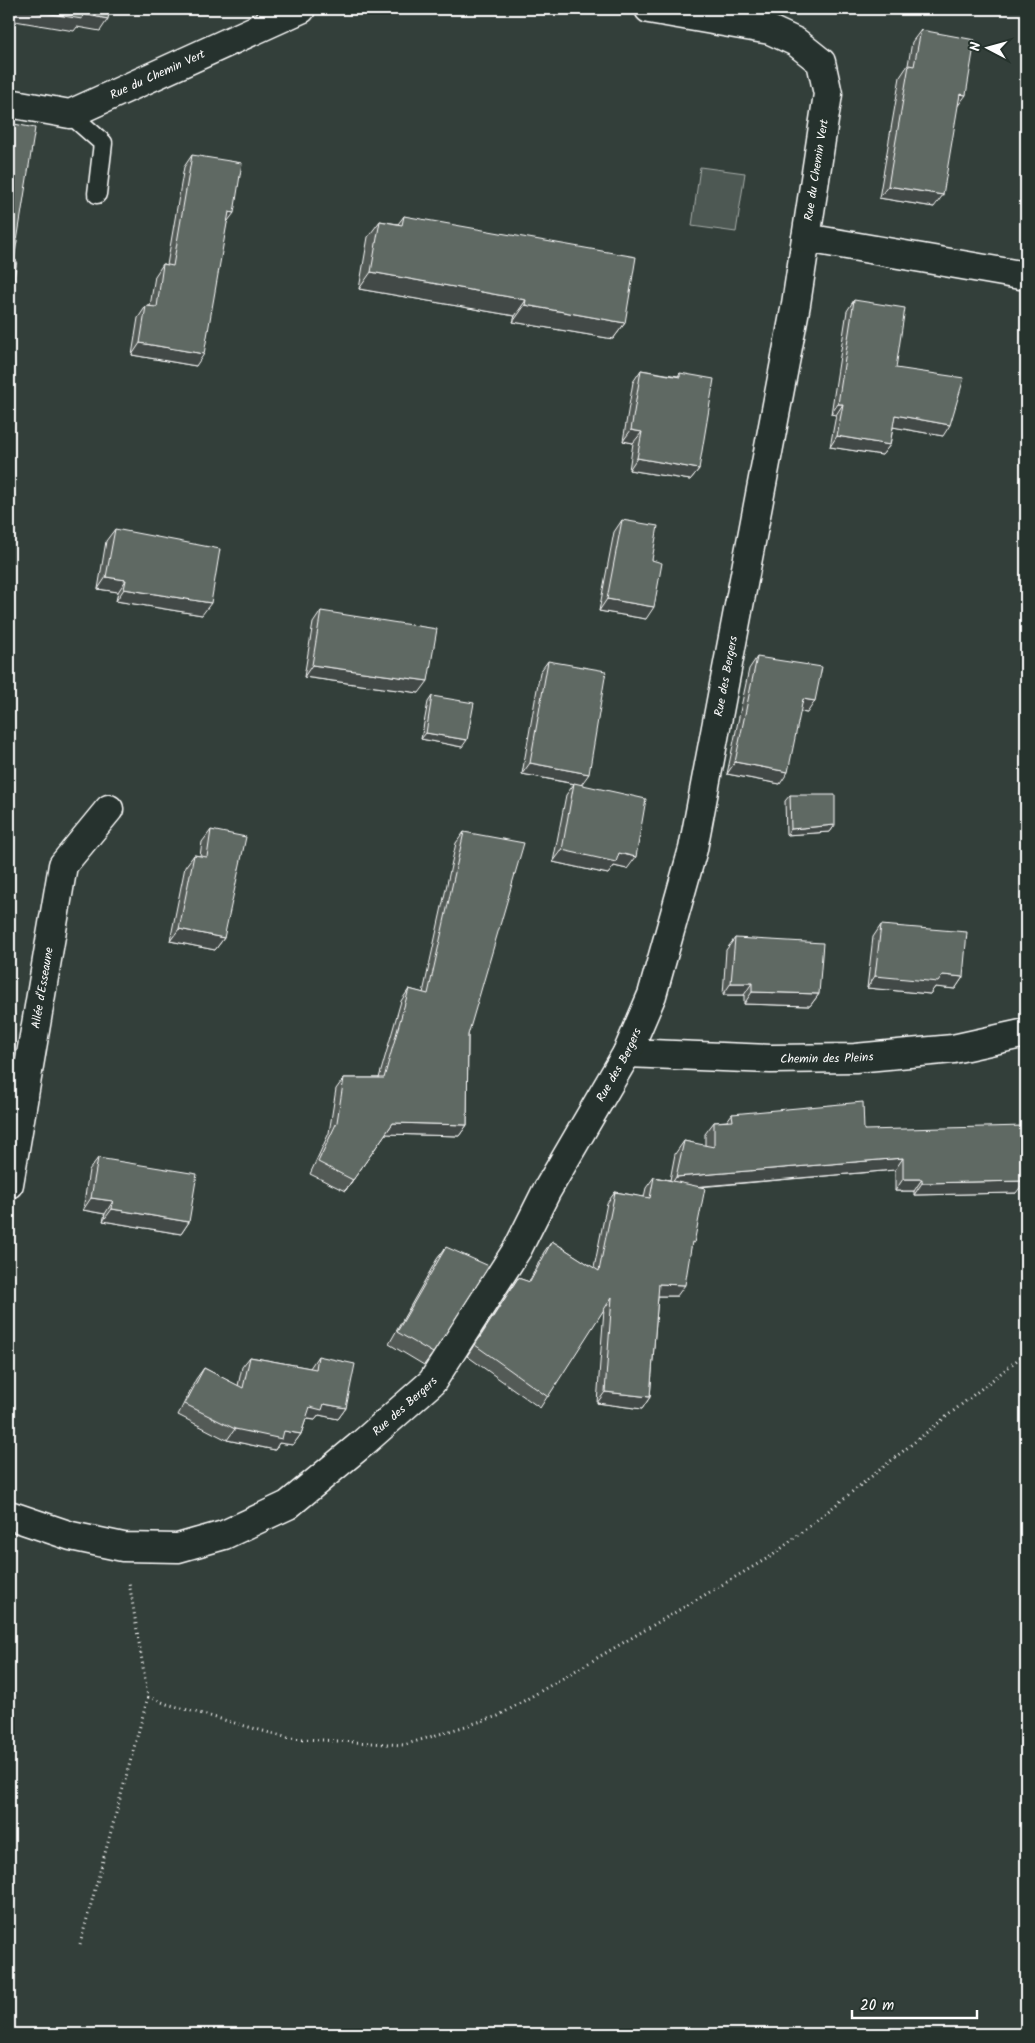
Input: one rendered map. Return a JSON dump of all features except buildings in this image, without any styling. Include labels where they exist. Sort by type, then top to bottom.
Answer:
[{"type":"street","name":"Rue du Chemin Vert","points":[[70,114],[301,9]]},
{"type":"street","name":"Rue du Chemin Vert","points":[[649,9],[770,30],[796,42],[821,62],[828,94],[806,238],[1026,276]]},
{"type":"street","points":[[9,103],[70,114]]},
{"type":"street","name":"Rue des Bergers","points":[[9,1515],[71,1536],[123,1547],[178,1548],[224,1535],[288,1505],[363,1443],[432,1382],[518,1248],[546,1192],[627,1053],[652,995],[693,849],[796,304],[806,238]]},
{"type":"street","name":"Allée d'Esseaune","points":[[9,1184],[63,865],[110,809]]},
{"type":"street","name":"Chemin des Pleins","points":[[627,1053],[771,1059],[855,1058],[953,1049],[1026,1033]]},
{"type":"lane","points":[[70,114],[103,143],[96,194]]},
{"type":"path","points":[[148,1697],[288,1738],[404,1745],[498,1716],[773,1555],[1026,1353]]},
{"type":"path","points":[[80,1944],[148,1697],[123,1547]]},
{"type":"shaded area","points":[[700,167],[745,173],[736,232],[692,226]]}]
